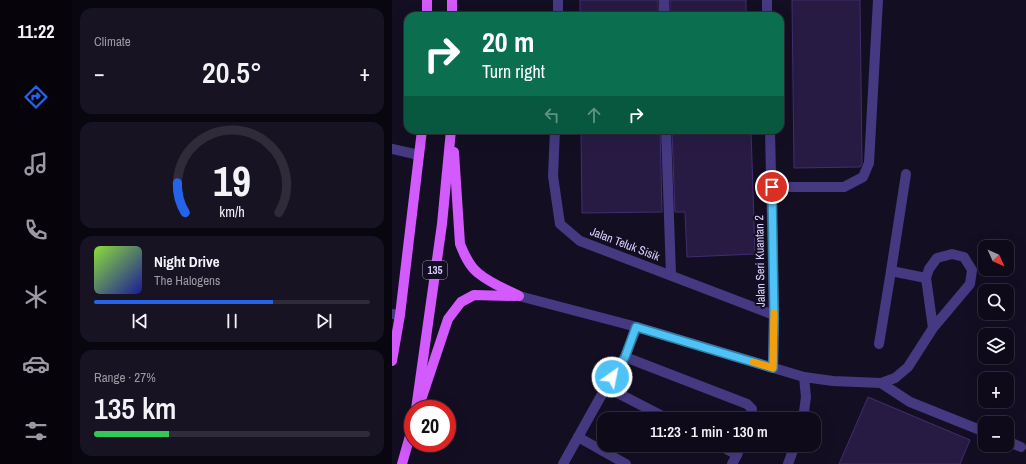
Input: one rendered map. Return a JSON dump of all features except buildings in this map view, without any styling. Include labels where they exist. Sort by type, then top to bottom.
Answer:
[{"type":"main road","points":[[427,0],[427,12]]},
{"type":"main road","points":[[452,0],[452,12]]},
{"type":"main road","name":"135","points":[[392,359],[396,314],[422,134]]},
{"type":"main road","points":[[452,134],[460,244],[465,258],[476,272],[493,283],[519,296]]},
{"type":"main road","name":"135","points":[[418,400],[442,224],[452,134]]},
{"type":"main road","points":[[420,400],[448,319],[461,302],[474,295],[519,296]]},
{"type":"main road","points":[[402,464],[405,452]]},
{"type":"street","points":[[558,0],[558,12]]},
{"type":"street","points":[[664,0],[664,12]]},
{"type":"street","points":[[767,0],[767,12]]},
{"type":"street","points":[[772,187],[844,187],[863,177],[869,163],[878,0]]},
{"type":"street","name":"Jalan Teluk Sisik","points":[[554,134],[553,176],[560,224],[580,241],[774,315]]},
{"type":"street","points":[[666,134],[671,276]]},
{"type":"street","name":"Jalan Seri Kuantan 2","points":[[770,134],[774,315],[773,368]]},
{"type":"street","points":[[392,149],[419,155]]},
{"type":"street","points":[[879,344],[892,271],[906,174]]},
{"type":"street","points":[[519,296],[636,327],[804,377],[833,381],[881,383],[895,378],[908,367],[932,328],[970,284],[972,270],[964,257],[952,254],[937,258],[928,269],[926,278],[932,328]]},
{"type":"street","points":[[892,271],[926,278]]},
{"type":"street","points":[[563,464],[606,387],[625,357],[636,327]]},
{"type":"street","points":[[625,357],[747,404],[752,409],[752,412]]},
{"type":"street","points":[[804,377],[806,396],[804,412]]},
{"type":"street","points":[[881,383],[910,402],[978,429]]},
{"type":"street","points":[[606,387],[654,412]]},
{"type":"street","points":[[578,437],[626,464]]},
{"type":"street","points":[[1014,444],[1021,447]]},
{"type":"street","points":[[732,464],[738,452]]},
{"type":"street","points":[[788,464],[792,452]]},
{"type":"slow traffic","points":[[753,362],[773,368],[774,313]]},
{"type":"route","points":[[612,377],[625,357],[636,327],[773,368],[774,315],[772,187]]}]
